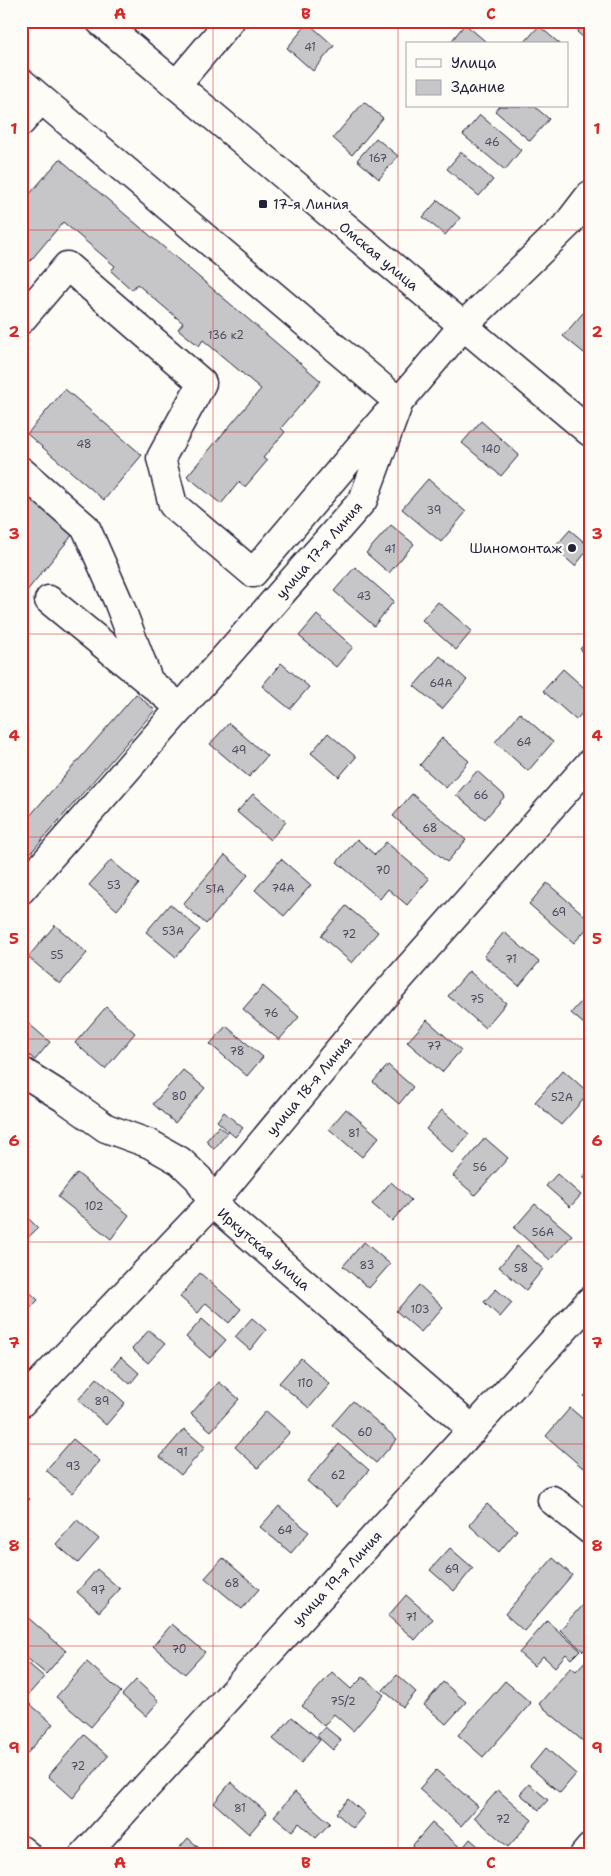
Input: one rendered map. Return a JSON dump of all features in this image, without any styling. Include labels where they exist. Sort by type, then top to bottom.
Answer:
[{"type":"street","name":"Омская улица","points":[[100,21],[590,432]]},
{"type":"street","points":[[176,85],[230,21]]},
{"type":"street","points":[[21,122],[31,90],[399,402],[253,573],[173,505],[161,458],[202,383],[67,266],[21,320]]},
{"type":"street","name":"улица 17-я Линия","points":[[21,890],[363,500],[399,402],[463,326],[567,225],[590,195]]},
{"type":"street","points":[[21,471],[86,528],[118,601],[149,682]]},
{"type":"street","points":[[49,600],[181,708]]},
{"type":"street","name":"улица 18-я Линия","points":[[21,1403],[212,1203],[382,998],[590,763]]},
{"type":"street","name":"Иркутская улица","points":[[21,1071],[64,1098],[106,1128],[150,1144],[180,1161],[199,1179],[212,1203],[473,1430]]},
{"type":"street","name":"улица 19-я Линия","points":[[84,1855],[590,1301]]},
{"type":"street","points":[[552,1500],[590,1530]]},
{"type":"street","points":[[584,1855],[590,1848]]},
{"type":"street","points":[[21,1850],[27,1855]]},
{"type":"building","points":[[577,21],[590,21],[590,43],[577,32],[582,26]]},
{"type":"building","points":[[308,23],[334,46],[313,71],[287,48]]},
{"type":"building","points":[[465,24],[485,41],[485,42],[451,42]]},
{"type":"building","points":[[539,26],[558,42],[525,42]]},
{"type":"building","points":[[364,102],[383,118],[352,155],[333,138]]},
{"type":"building","points":[[497,108],[536,108],[549,119],[530,141],[495,111]]},
{"type":"building","points":[[480,115],[521,150],[505,170],[463,135]]},
{"type":"building","points":[[376,138],[398,156],[379,179],[357,160]]},
{"type":"building","points":[[461,152],[493,180],[479,196],[447,169]]},
{"type":"building","points":[[60,159],[321,381],[281,428],[285,432],[263,458],[267,461],[245,487],[239,482],[221,504],[187,476],[261,389],[203,340],[199,346],[178,329],[183,323],[137,284],[132,290],[111,271],[115,266],[63,222],[21,272],[21,204]]},
{"type":"building","points":[[438,200],[460,218],[445,235],[423,217]]},
{"type":"building","points":[[583,313],[590,318],[589,357],[563,336]]},
{"type":"building","points":[[65,389],[142,455],[104,500],[27,434]]},
{"type":"building","points":[[481,421],[519,455],[501,476],[462,443]]},
{"type":"building","points":[[428,479],[466,512],[441,542],[402,509]]},
{"type":"building","points":[[21,490],[74,533],[21,598]]},
{"type":"building","points":[[391,525],[414,544],[389,573],[366,553]]},
{"type":"building","name":"Шиномонтаж","points":[[570,530],[590,547],[575,566],[554,548]]},
{"type":"building","points":[[355,567],[394,601],[374,626],[334,591]]},
{"type":"building","points":[[438,602],[472,631],[456,650],[422,620]]},
{"type":"building","points":[[317,615],[353,647],[336,667],[299,636]]},
{"type":"building","points":[[590,638],[590,658],[580,649]]},
{"type":"building","points":[[440,656],[467,680],[442,709],[414,686]]},
{"type":"building","points":[[281,663],[309,687],[290,709],[262,686]]},
{"type":"building","points":[[563,669],[590,693],[590,704],[576,720],[543,691]]},
{"type":"building","points":[[136,694],[155,710],[21,864],[21,826]]},
{"type":"building","points":[[520,713],[553,742],[528,771],[495,742]]},
{"type":"building","points":[[229,723],[267,756],[249,777],[210,744]]},
{"type":"building","points":[[328,733],[356,757],[339,777],[311,753]]},
{"type":"building","points":[[442,738],[469,761],[446,788],[420,765]]},
{"type":"building","points":[[477,771],[505,796],[485,819],[456,795]]},
{"type":"building","points":[[253,794],[286,822],[270,840],[237,812]]},
{"type":"building","points":[[412,794],[466,840],[447,862],[393,816]]},
{"type":"building","points":[[357,839],[375,855],[386,842],[429,879],[407,905],[388,889],[380,899],[337,862]]},
{"type":"building","points":[[225,855],[248,875],[206,924],[183,904]]},
{"type":"building","points":[[281,859],[311,885],[284,916],[255,890]]},
{"type":"building","points":[[111,860],[139,884],[117,910],[89,885]]},
{"type":"building","points":[[547,883],[590,920],[590,925],[574,943],[529,904]]},
{"type":"building","points":[[170,904],[200,930],[176,957],[146,932]]},
{"type":"building","points":[[346,906],[378,932],[352,963],[321,936]]},
{"type":"building","points":[[55,925],[87,953],[60,984],[28,957]]},
{"type":"building","points":[[504,932],[539,962],[519,986],[484,956]]},
{"type":"building","points":[[469,971],[506,1003],[485,1028],[448,996]]},
{"type":"building","points":[[263,986],[299,1017],[279,1040],[243,1009]]},
{"type":"building","points":[[587,995],[590,997],[590,1029],[571,1013]]},
{"type":"building","points":[[106,1007],[135,1033],[105,1069],[75,1043]]},
{"type":"building","points":[[21,1017],[50,1042],[35,1060],[21,1049]]},
{"type":"building","points":[[427,1020],[461,1050],[442,1072],[407,1042]]},
{"type":"building","points":[[226,1026],[263,1057],[247,1076],[210,1044]]},
{"type":"building","points":[[388,1065],[413,1087],[399,1104],[373,1082]]},
{"type":"building","points":[[183,1070],[205,1088],[175,1123],[153,1104]]},
{"type":"building","points":[[563,1070],[589,1093],[561,1125],[535,1102]]},
{"type":"building","points":[[346,1109],[379,1137],[362,1157],[329,1129]]},
{"type":"building","points":[[442,1110],[469,1134],[453,1153],[426,1129]]},
{"type":"building","points":[[224,1112],[243,1128],[235,1137],[217,1121]]},
{"type":"building","points":[[219,1126],[227,1133],[214,1149],[206,1141]]},
{"type":"building","points":[[485,1138],[508,1158],[475,1195],[453,1176]]},
{"type":"building","points":[[590,1169],[590,1183],[583,1177]]},
{"type":"building","points":[[77,1173],[129,1215],[111,1239],[58,1197]]},
{"type":"building","points":[[557,1174],[581,1195],[570,1207],[546,1186]]},
{"type":"building","points":[[391,1182],[411,1200],[392,1221],[372,1204]]},
{"type":"building","points":[[535,1204],[572,1235],[550,1260],[514,1228]]},
{"type":"building","points":[[21,1211],[38,1228],[21,1244]]},
{"type":"building","points":[[364,1242],[390,1264],[369,1288],[343,1266]]},
{"type":"building","points":[[517,1246],[543,1269],[526,1290],[499,1267]]},
{"type":"building","points":[[200,1273],[241,1309],[229,1323],[206,1303],[198,1313],[180,1297]]},
{"type":"building","points":[[21,1284],[38,1300],[21,1318]]},
{"type":"building","points":[[419,1285],[443,1307],[421,1332],[396,1311]]},
{"type":"building","points":[[496,1289],[512,1303],[500,1317],[484,1302]]},
{"type":"building","points":[[252,1318],[266,1330],[250,1350],[235,1337]]},
{"type":"building","points":[[202,1319],[226,1340],[210,1358],[186,1337]]},
{"type":"building","points":[[149,1330],[165,1344],[148,1363],[132,1349]]},
{"type":"building","points":[[121,1357],[139,1373],[130,1384],[112,1368]]},
{"type":"building","points":[[301,1358],[330,1384],[309,1408],[279,1383]]},
{"type":"building","points":[[97,1378],[125,1403],[106,1425],[78,1400]]},
{"type":"building","points":[[219,1382],[239,1399],[211,1431],[191,1414]]},
{"type":"building","points":[[590,1390],[590,1402],[584,1396]]},
{"type":"building","points":[[353,1401],[397,1439],[376,1463],[332,1425]]},
{"type":"building","points":[[570,1408],[590,1425],[590,1461],[583,1468],[546,1436]]},
{"type":"building","points":[[266,1411],[290,1432],[258,1468],[235,1447]]},
{"type":"building","points":[[184,1429],[205,1447],[181,1475],[160,1457]]},
{"type":"building","points":[[73,1439],[100,1461],[72,1493],[46,1470]]},
{"type":"building","points":[[339,1444],[369,1470],[337,1507],[307,1481]]},
{"type":"building","points":[[21,1491],[30,1499],[21,1509]]},
{"type":"building","points":[[487,1504],[517,1530],[499,1552],[469,1525]]},
{"type":"building","points":[[279,1506],[309,1532],[291,1553],[260,1527]]},
{"type":"building","points":[[77,1520],[99,1539],[78,1563],[56,1544]]},
{"type":"building","points":[[450,1548],[473,1568],[454,1591],[430,1570]]},
{"type":"building","points":[[223,1558],[259,1589],[242,1609],[205,1578]]},
{"type":"building","points":[[553,1558],[572,1575],[524,1631],[505,1614]]},
{"type":"building","points":[[97,1569],[120,1589],[99,1612],[77,1592]]},
{"type":"building","points":[[406,1595],[433,1619],[415,1640],[388,1616]]},
{"type":"building","points":[[590,1596],[590,1643],[583,1651],[560,1630]]},
{"type":"building","points":[[25,1615],[66,1651],[46,1674],[21,1653],[21,1620]]},
{"type":"building","points":[[547,1621],[580,1650],[571,1659],[566,1654],[555,1667],[543,1656],[534,1666],[519,1653]]},
{"type":"building","points":[[172,1624],[205,1652],[185,1674],[153,1646]]},
{"type":"building","points":[[590,1656],[590,1747],[539,1704],[571,1667],[576,1671]]},
{"type":"building","points":[[21,1657],[44,1677],[21,1703]]},
{"type":"building","points":[[87,1662],[121,1692],[91,1727],[56,1697]]},
{"type":"building","points":[[332,1672],[351,1689],[363,1677],[384,1695],[353,1731],[334,1714],[324,1726],[302,1706]]},
{"type":"building","points":[[397,1675],[416,1692],[403,1707],[383,1690]]},
{"type":"building","points":[[136,1680],[159,1701],[146,1716],[122,1695]]},
{"type":"building","points":[[505,1681],[531,1703],[483,1757],[458,1735]]},
{"type":"building","points":[[443,1682],[466,1702],[446,1724],[424,1705]]},
{"type":"building","points":[[29,1703],[53,1724],[25,1756],[21,1752],[21,1712]]},
{"type":"building","points":[[292,1717],[320,1740],[301,1763],[273,1739]]},
{"type":"building","points":[[325,1727],[341,1740],[333,1750],[317,1736]]},
{"type":"building","points":[[84,1735],[108,1756],[73,1798],[48,1776]]},
{"type":"building","points":[[546,1748],[576,1774],[560,1793],[530,1767]]},
{"type":"building","points":[[436,1770],[478,1806],[461,1826],[419,1789]]},
{"type":"building","points":[[231,1782],[267,1813],[249,1834],[214,1803]]},
{"type":"building","points":[[529,1784],[548,1800],[539,1810],[520,1794]]},
{"type":"building","points":[[498,1790],[532,1820],[508,1847],[474,1817]]},
{"type":"building","points":[[295,1792],[330,1823],[316,1838],[299,1823],[292,1831],[274,1816]]},
{"type":"building","points":[[348,1799],[365,1814],[353,1828],[336,1813]]},
{"type":"building","points":[[432,1823],[462,1849],[470,1839],[488,1855],[422,1855],[412,1846]]},
{"type":"building","points":[[188,1838],[207,1855],[173,1855]]},
{"type":"place","name":"17-я Линия","points":[[263,204]]},
{"type":"place","name":"Шиномонтаж","points":[[572,548]]}]
